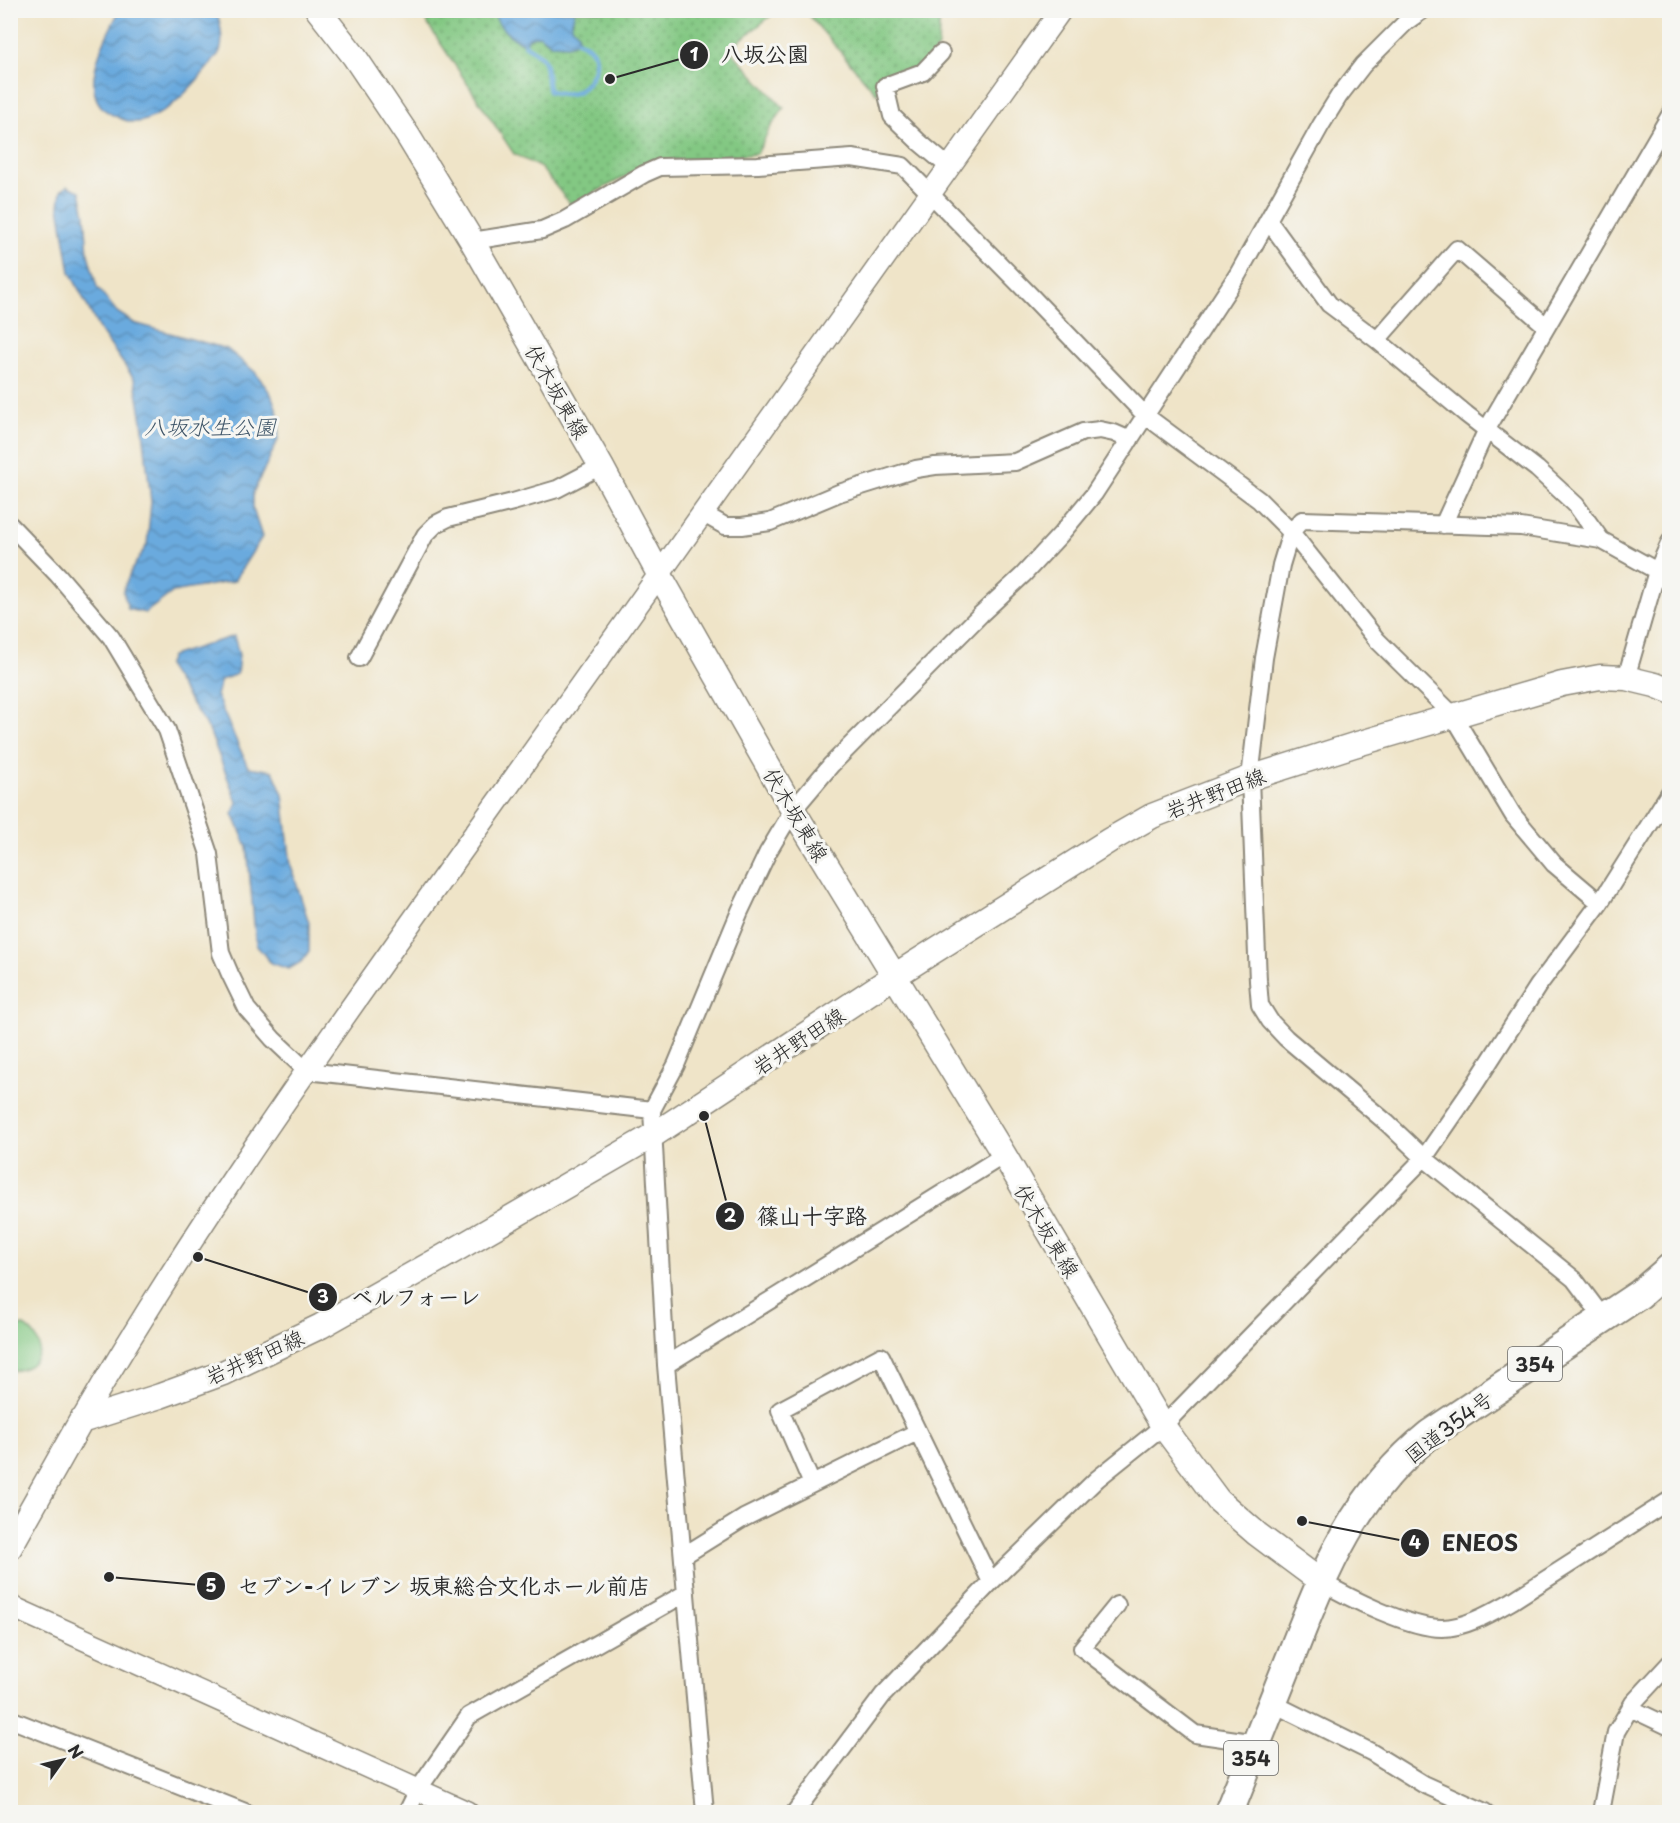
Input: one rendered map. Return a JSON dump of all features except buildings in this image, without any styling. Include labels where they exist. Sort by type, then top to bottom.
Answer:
[{"type":"highway","name":"国道354号","points":[[1229,1812],[1320,1581],[1340,1541],[1367,1498],[1414,1447],[1456,1416],[1640,1294],[1670,1268]]},
{"type":"main road","name":"伏木坂東線","points":[[318,10],[354,57],[408,136],[472,241],[601,466],[659,574],[793,810],[896,975],[1163,1426],[1218,1500],[1257,1534],[1320,1581]]},
{"type":"main road","name":"岩井野田線","points":[[81,1421],[223,1373],[311,1331],[436,1262],[652,1136],[896,975],[1135,825],[1191,800],[1250,778],[1562,684],[1600,677],[1626,678],[1670,691]]},
{"type":"main road","points":[[10,1547],[81,1421]]},
{"type":"street","points":[[81,1421],[162,1286],[227,1186],[1060,10]]},
{"type":"street","points":[[705,1812],[666,1365],[652,1110],[684,1046],[740,911],[768,852],[793,810],[831,765],[981,614],[1023,575],[1094,494],[1238,274],[1321,126],[1363,65],[1406,22],[1423,10]]},
{"type":"street","points":[[941,53],[923,72],[885,86],[892,116],[950,167]]},
{"type":"street","points":[[1443,525],[1487,429],[1670,115]]},
{"type":"street","points":[[472,241],[542,230],[565,220],[660,167],[758,165],[852,158],[903,166],[1146,416],[1259,500],[1291,532],[1377,640],[1453,716],[1513,815],[1554,864],[1600,903]]},
{"type":"street","points":[[1268,220],[1329,304],[1537,469],[1576,505],[1601,540]]},
{"type":"street","points":[[1377,340],[1457,249],[1546,326]]},
{"type":"street","points":[[702,513],[725,526],[770,522],[839,494],[916,469],[1015,462],[1083,432],[1100,430],[1130,440]]},
{"type":"street","points":[[359,658],[369,644],[425,535],[436,524],[448,518],[557,489],[601,466]]},
{"type":"street","points":[[1605,1318],[1574,1279],[1424,1158],[1387,1123],[1286,1038],[1270,1021],[1260,1005],[1250,778],[1264,658],[1281,565],[1291,532],[1302,520],[1521,527],[1601,540],[1657,571]]},
{"type":"street","points":[[11,526],[58,575],[111,637],[167,730],[209,854],[221,953],[247,1009],[273,1039],[307,1071],[652,1110]]},
{"type":"street","points":[[1626,678],[1657,571],[1670,542]]},
{"type":"street","points":[[795,1812],[884,1695],[991,1582],[1097,1479],[1163,1426],[1424,1158],[1476,1084],[1538,986],[1600,903],[1670,792]]},
{"type":"street","points":[[666,1365],[1004,1155]]},
{"type":"street","points":[[812,1484],[780,1410],[881,1356],[991,1582]]},
{"type":"street","points":[[683,1556],[744,1518],[918,1431]]},
{"type":"street","points":[[1320,1581],[1360,1603],[1416,1623],[1442,1628],[1460,1625],[1512,1601],[1670,1500]]},
{"type":"street","points":[[407,1812],[418,1790],[469,1716],[686,1593]]},
{"type":"street","points":[[1117,1605],[1082,1648],[1196,1734],[1257,1743]]},
{"type":"street","points":[[10,1606],[467,1812]]},
{"type":"street","points":[[1601,1812],[1616,1732],[1630,1708],[1670,1663]]},
{"type":"street","points":[[1272,1703],[1371,1752],[1423,1784],[1477,1811]]},
{"type":"street","points":[[1630,1708],[1670,1727]]},
{"type":"street","points":[[10,1719],[245,1812]]},
{"type":"green space","points":[[419,11],[777,11],[729,49],[784,108],[770,128],[757,154],[653,162],[571,205],[541,168],[514,154]]},
{"type":"green space","points":[[805,11],[940,11],[938,47],[923,67],[876,93]]},
{"type":"green space","points":[[11,152],[18,227],[10,282]]},
{"type":"green space","points":[[24,1326],[37,1340],[38,1354],[29,1366],[11,1371],[11,1327]]},
{"type":"water","points":[[120,10],[216,11],[221,31],[222,42],[219,53],[195,83],[158,115],[137,122],[115,116],[102,108],[96,96],[94,82],[100,51]]},
{"type":"water","points":[[493,11],[575,11],[571,25],[578,33],[578,41],[568,45],[551,44],[539,35],[529,38],[525,45],[505,31]]},
{"type":"water","name":"八坂水生公園","points":[[67,186],[80,191],[85,215],[88,254],[97,287],[117,312],[134,323],[227,349],[255,372],[271,394],[280,419],[278,440],[253,493],[253,509],[262,537],[234,581],[173,592],[145,613],[128,609],[123,590],[132,569],[147,545],[151,502],[135,380],[99,329],[70,272],[59,206],[61,191]]},
{"type":"water","points":[[234,636],[239,655],[237,674],[221,680],[216,695],[248,767],[273,771],[283,794],[291,866],[309,923],[309,951],[301,962],[289,969],[271,963],[256,945],[247,847],[233,814],[237,802],[209,730],[167,666],[171,656]]},
{"type":"waterway","points":[[525,45],[543,60],[549,91],[567,94],[575,93],[583,87],[594,72],[594,54],[587,45],[578,41]]},
{"type":"place","name":"八坂公園","points":[[610,79]]},
{"type":"place","name":"篠山十字路","points":[[704,1116]]},
{"type":"place","name":"ベルフォーレ","points":[[198,1257]]},
{"type":"place","name":"ENEOS","points":[[1302,1521]]},
{"type":"place","name":"セブン-イレブン 坂東総合文化ホール前店","points":[[109,1577]]}]
